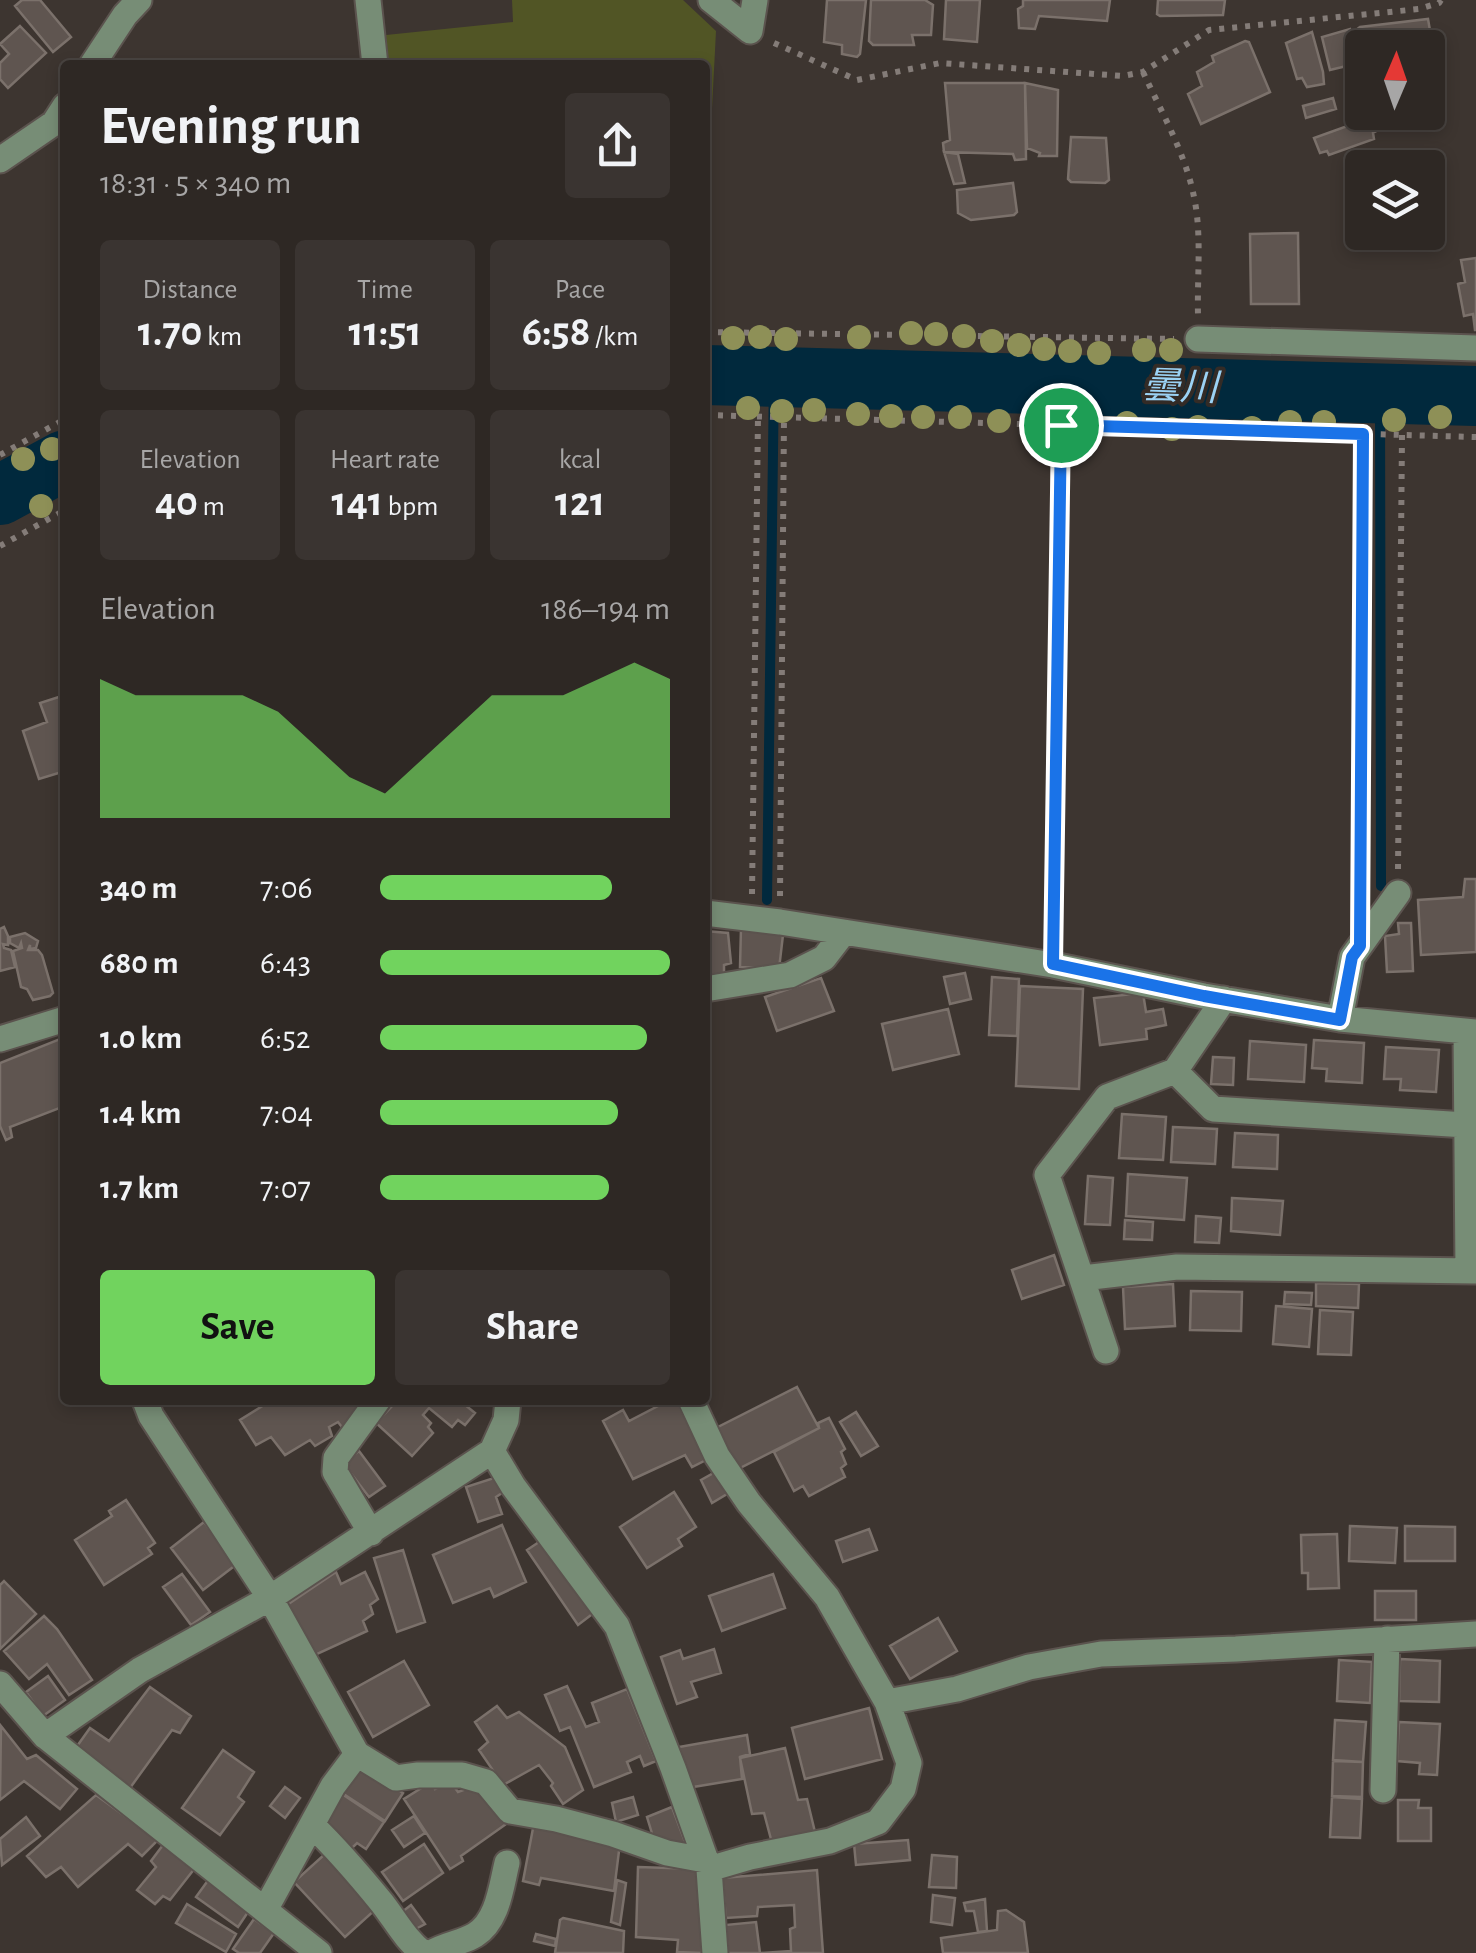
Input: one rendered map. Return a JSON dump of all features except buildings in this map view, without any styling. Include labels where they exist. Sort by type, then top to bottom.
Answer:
[{"type":"street","points":[[95,60],[139,0]]},
{"type":"street","points":[[368,0],[374,60]]},
{"type":"street","points":[[711,0],[750,30],[755,0]]},
{"type":"street","points":[[0,160],[60,125]]},
{"type":"street","points":[[1198,339],[1476,348]]},
{"type":"street","points":[[1340,1020],[1352,957],[1398,894]]},
{"type":"street","points":[[710,914],[1053,964],[1340,1020],[1471,1032],[1466,1126],[1472,1271],[1177,1267],[1082,1278]]},
{"type":"street","points":[[710,988],[790,975],[824,958],[844,932]]},
{"type":"street","points":[[1106,1351],[1047,1175],[1107,1097],[1176,1072],[1224,999]]},
{"type":"street","points":[[0,1039],[60,1021]]},
{"type":"street","points":[[1176,1072],[1213,1109],[1466,1126]]},
{"type":"street","points":[[147,1405],[270,1598],[357,1754],[396,1778],[462,1775],[486,1782],[510,1811],[613,1834],[707,1864],[830,1841],[878,1822],[903,1789],[909,1762],[888,1702],[826,1597],[749,1503],[717,1456],[692,1405]]},
{"type":"street","points":[[371,1533],[335,1472],[336,1458],[374,1405]]},
{"type":"street","points":[[44,1736],[140,1670],[270,1598],[492,1451],[506,1420],[508,1405]]},
{"type":"street","points":[[492,1451],[513,1486],[617,1626],[707,1864],[715,1953]]},
{"type":"street","points":[[888,1702],[1100,1654],[1476,1634]]},
{"type":"street","points":[[1383,1790],[1387,1640]]},
{"type":"street","points":[[0,1684],[44,1736],[319,1953]]},
{"type":"street","points":[[265,1910],[332,1786],[357,1754]]},
{"type":"street","points":[[312,1826],[364,1881],[407,1940],[422,1953]]},
{"type":"street","points":[[430,1953],[473,1936],[488,1925],[507,1863]]},
{"type":"path","points":[[750,30],[857,80],[940,63],[1123,76],[1144,72],[1209,30],[1420,9],[1441,0]]},
{"type":"path","points":[[710,332],[1198,339],[1194,192],[1144,72]]},
{"type":"path","points":[[710,415],[1476,438]]},
{"type":"path","points":[[752,920],[758,416]]},
{"type":"path","points":[[780,922],[784,417]]},
{"type":"path","points":[[0,456],[60,422]]},
{"type":"path","points":[[1053,964],[1061,425]]},
{"type":"path","points":[[1360,946],[1363,434]]},
{"type":"path","points":[[1398,894],[1402,436]]},
{"type":"path","points":[[0,546],[60,513]]},
{"type":"green space","points":[[512,0],[683,0],[716,31],[710,148],[710,60],[388,60],[386,35],[513,22]]},
{"type":"waterway","name":"曇川","points":[[710,375],[1476,396]]},
{"type":"waterway","points":[[767,900],[774,377]]},
{"type":"waterway","points":[[1380,395],[1381,886]]},
{"type":"waterway","name":"曇川","points":[[0,495],[60,463]]},
{"type":"route","points":[[1061,425],[1363,434],[1360,946],[1352,957],[1340,1020],[1053,964],[1061,425]]}]
